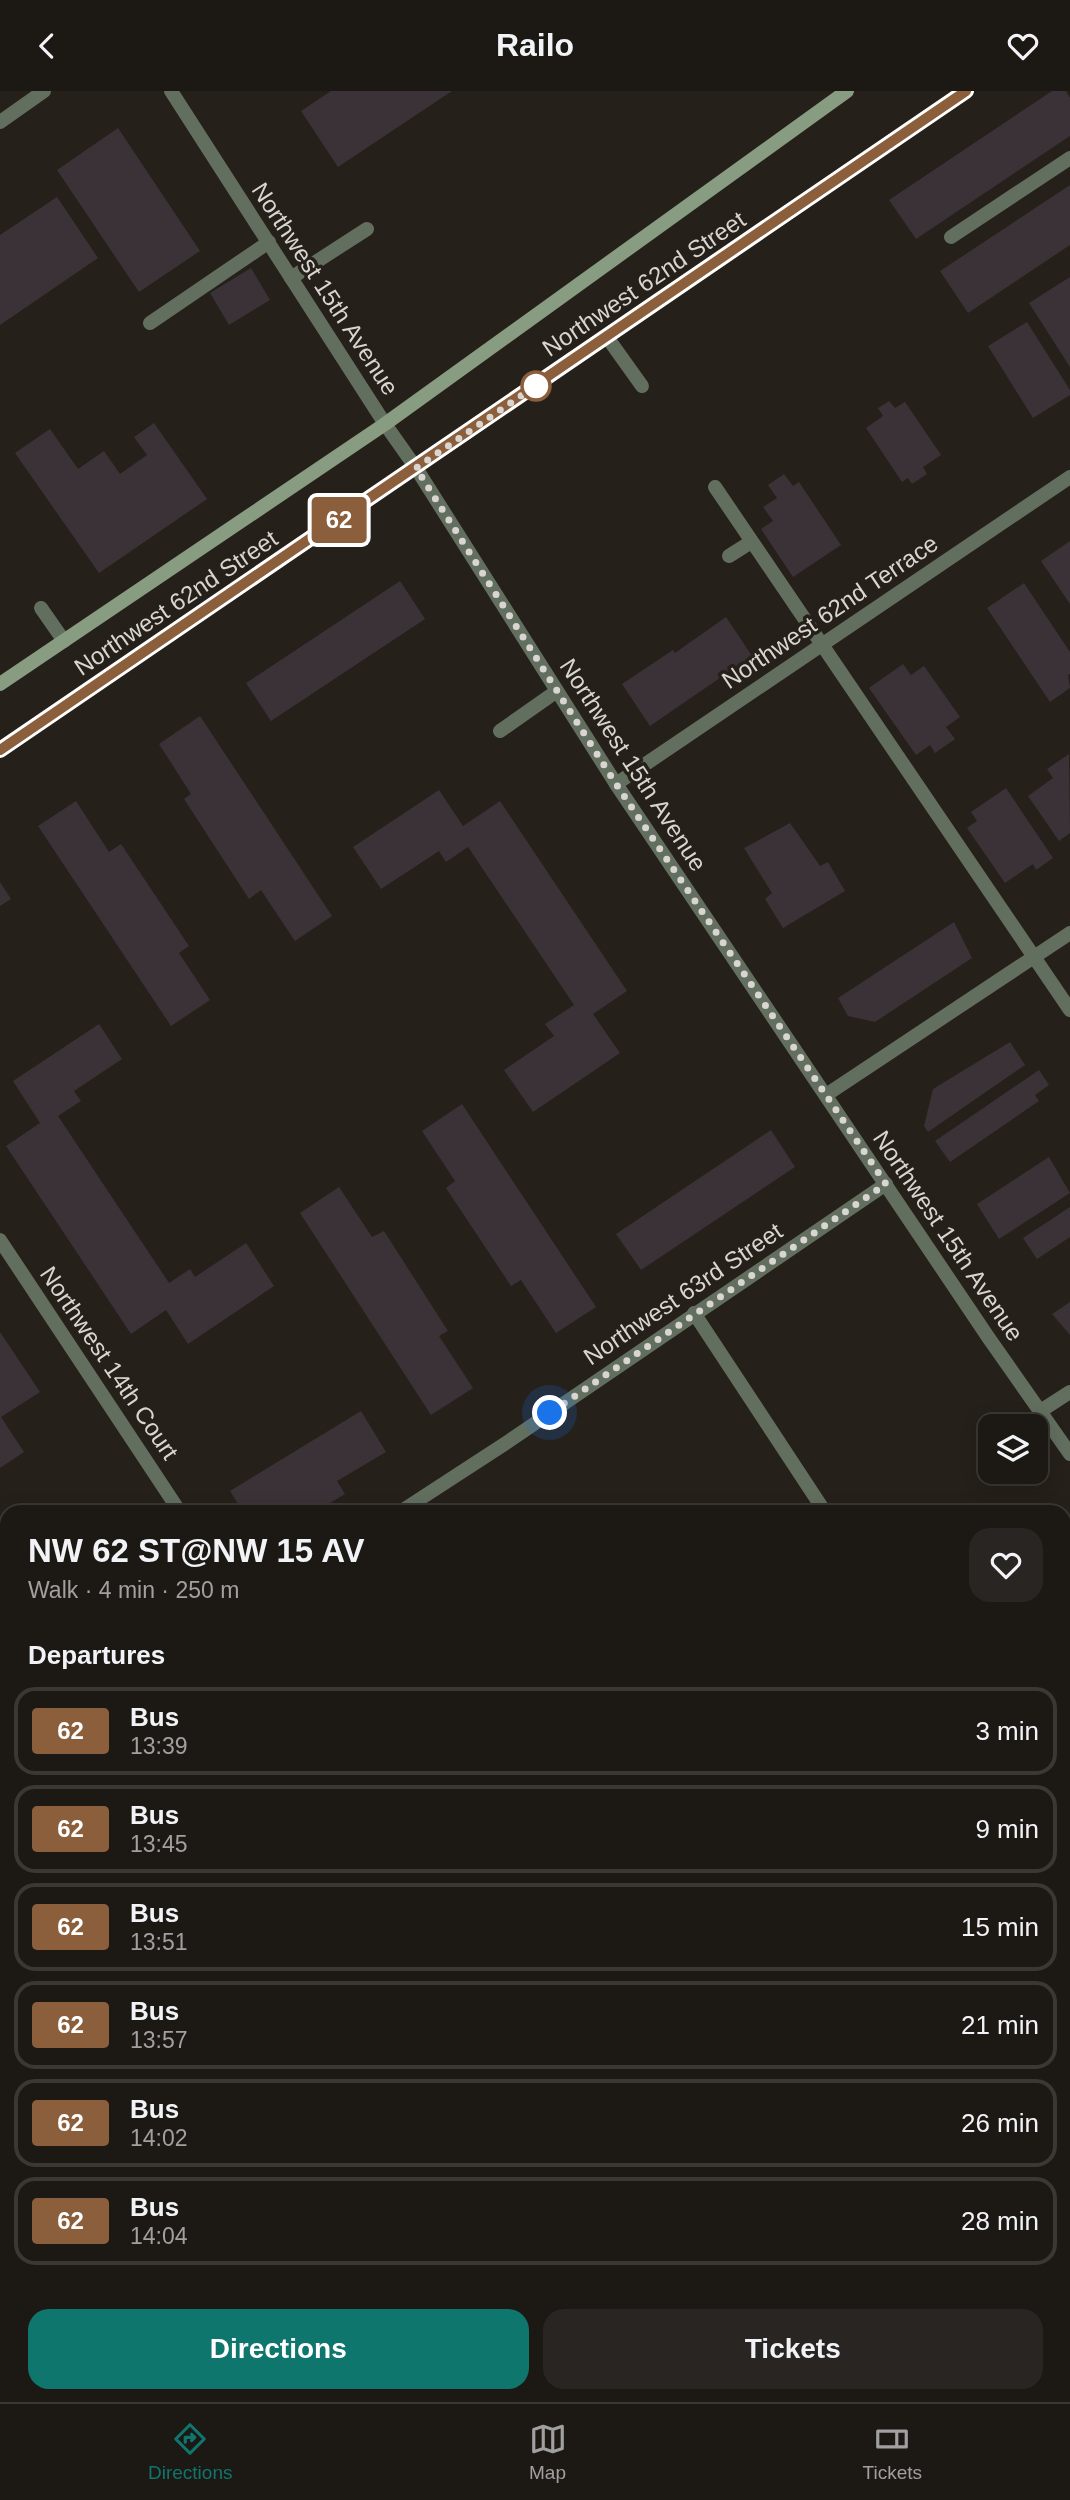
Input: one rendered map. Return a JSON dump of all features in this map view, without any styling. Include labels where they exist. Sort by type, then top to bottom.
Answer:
[{"type":"main road","name":"Northwest 62nd Street","points":[[0,684],[385,424],[847,91]]},
{"type":"main road","name":"Northwest 62nd Street","points":[[0,750],[966,91]]},
{"type":"street","points":[[0,122],[44,91]]},
{"type":"street","name":"Northwest 15th Avenue","points":[[171,91],[416,468],[616,784],[1039,1412],[1070,1454]]},
{"type":"street","points":[[951,237],[1070,158]]},
{"type":"street","points":[[291,278],[367,229]]},
{"type":"street","points":[[150,323],[269,242]]},
{"type":"street","points":[[607,337],[642,386]]},
{"type":"street","name":"Northwest 62nd Terrace","points":[[616,784],[1070,478]]},
{"type":"street","points":[[715,487],[1070,1010]]},
{"type":"street","points":[[729,556],[751,542]]},
{"type":"street","points":[[41,608],[64,641]]},
{"type":"street","points":[[500,731],[557,691]]},
{"type":"street","points":[[826,1095],[1070,933]]},
{"type":"street","name":"Northwest 63rd Street","points":[[411,1505],[886,1184]]},
{"type":"street","name":"Northwest 14th Court","points":[[0,1240],[175,1505]]},
{"type":"street","points":[[694,1313],[820,1505]]},
{"type":"street","points":[[1039,1412],[1070,1392]]},
{"type":"building","points":[[331,91],[452,91],[338,167],[301,111]]},
{"type":"building","points":[[1052,91],[1066,91],[1070,98],[1070,136],[916,239],[889,200]]},
{"type":"building","points":[[118,128],[200,251],[139,292],[57,170]]},
{"type":"building","points":[[1070,185],[1070,245],[968,313],[940,271]]},
{"type":"building","points":[[57,197],[98,258],[0,325],[0,235]]},
{"type":"building","points":[[251,268],[270,300],[229,325],[210,293]]},
{"type":"building","points":[[1070,277],[1070,367],[1029,303]]},
{"type":"building","points":[[1027,322],[1070,390],[1070,395],[1033,418],[988,346]]},
{"type":"building","points":[[889,401],[895,408],[905,402],[941,455],[923,467],[927,474],[912,484],[908,478],[902,482],[866,428],[883,416],[878,408]]},
{"type":"building","points":[[154,423],[207,499],[99,573],[15,453],[50,429],[78,469],[104,451],[120,474],[147,455],[134,437]]},
{"type":"building","points":[[784,474],[793,486],[799,482],[841,545],[793,577],[761,529],[773,521],[763,507],[777,498],[768,485]]},
{"type":"building","points":[[1070,541],[1070,604],[1041,561]]},
{"type":"building","points":[[400,581],[425,619],[271,721],[246,683]]},
{"type":"building","points":[[1024,583],[1070,652],[1070,688],[1050,702],[987,608]]},
{"type":"building","points":[[726,617],[752,656],[650,726],[622,684],[673,650],[675,653]]},
{"type":"building","points":[[903,664],[911,675],[924,666],[960,717],[946,727],[955,739],[935,753],[930,745],[916,755],[869,688]]},
{"type":"building","points":[[200,716],[332,916],[295,941],[261,890],[249,899],[184,799],[191,794],[159,744]]},
{"type":"building","points":[[1069,754],[1070,833],[1059,841],[1028,796],[1053,778],[1047,769]]},
{"type":"building","points":[[1006,788],[1053,858],[1036,870],[1033,864],[1005,883],[967,828],[977,821],[971,812]]},
{"type":"building","points":[[439,790],[463,826],[500,801],[627,991],[593,1014],[620,1053],[533,1112],[504,1070],[554,1036],[545,1024],[574,1005],[468,847],[446,862],[439,851],[381,889],[353,847]]},
{"type":"building","points":[[76,801],[109,852],[121,844],[189,946],[179,953],[210,1000],[171,1026],[38,826]]},
{"type":"building","points":[[790,823],[820,866],[828,862],[845,891],[783,928],[765,899],[772,893],[744,848]]},
{"type":"building","points":[[0,882],[11,899],[0,906]]},
{"type":"building","points":[[954,922],[972,958],[875,1022],[848,1016],[838,998]]},
{"type":"building","points":[[99,1024],[122,1059],[74,1091],[81,1101],[58,1116],[169,1283],[190,1269],[195,1277],[246,1243],[274,1286],[188,1344],[166,1310],[131,1334],[6,1146],[40,1123],[13,1081]]},
{"type":"building","points":[[1010,1042],[1025,1065],[928,1132],[924,1126],[933,1089]]},
{"type":"building","points":[[1039,1070],[1049,1085],[1035,1095],[1039,1101],[950,1162],[935,1141]]},
{"type":"building","points":[[462,1104],[596,1307],[556,1333],[521,1280],[511,1286],[446,1188],[455,1181],[422,1131]]},
{"type":"building","points":[[771,1130],[795,1167],[641,1270],[616,1234]]},
{"type":"building","points":[[1049,1157],[1070,1193],[999,1239],[977,1204]]},
{"type":"building","points":[[339,1187],[372,1237],[384,1231],[448,1331],[439,1336],[473,1388],[431,1415],[300,1213]]},
{"type":"building","points":[[1070,1207],[1070,1237],[1037,1259],[1023,1238]]},
{"type":"building","points":[[1070,1302],[1070,1335],[1052,1314]]},
{"type":"building","points":[[0,1332],[40,1392],[1,1417],[24,1452],[0,1468]]},
{"type":"building","points":[[361,1411],[386,1452],[337,1481],[345,1494],[327,1505],[239,1505],[230,1491]]},
{"type":"bus line","name":"62","points":[[0,750],[966,91]]},
{"type":"route","points":[[536,386],[544,380],[416,468],[616,784],[886,1184],[550,1413]]}]
